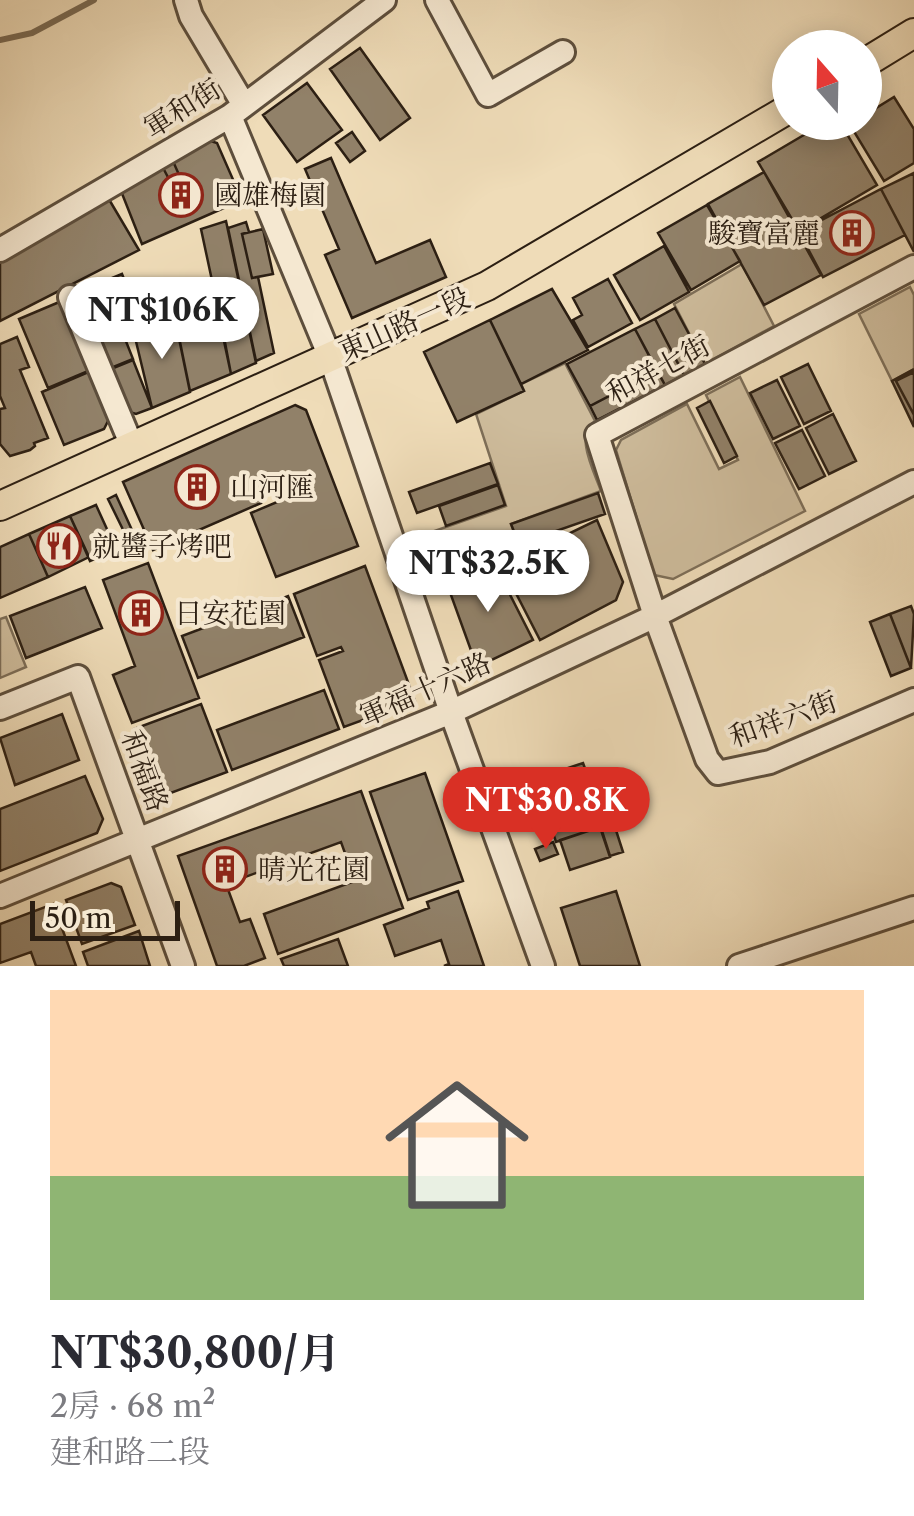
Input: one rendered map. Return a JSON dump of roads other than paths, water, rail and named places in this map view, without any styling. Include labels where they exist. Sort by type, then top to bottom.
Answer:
[{"type":"main road","points":[[882,53],[914,33]]},
{"type":"main road","name":"東山路一段","points":[[0,506],[487,286],[772,119]]},
{"type":"street","points":[[186,0],[237,111],[330,357],[543,966]]},
{"type":"street","name":"軍和街","points":[[0,249],[237,111],[384,0]]},
{"type":"street","points":[[437,0],[488,95],[564,52]]},
{"type":"street","name":"和祥七街","points":[[655,616],[598,435],[914,267]]},
{"type":"street","points":[[70,298],[132,446]]},
{"type":"street","name":"軍福十六路","points":[[0,896],[451,712],[655,616],[914,482]]},
{"type":"street","name":"和祥六街","points":[[655,616],[707,759],[718,773],[770,762],[914,700]]},
{"type":"street","name":"和福路","points":[[0,708],[78,677],[183,966]]},
{"type":"street","points":[[739,966],[914,908]]},
{"type":"waterway","points":[[0,40],[32,33],[94,0]]},
{"type":"place","name":"國雄梅園","points":[[181,195]]},
{"type":"place","name":"駿寶富麗","points":[[852,233]]},
{"type":"place","name":"山河匯","points":[[197,487]]},
{"type":"place","name":"就醬子烤吧","points":[[59,546]]},
{"type":"place","name":"日安花園","points":[[141,613]]},
{"type":"place","name":"晴光花園","points":[[225,869]]}]
